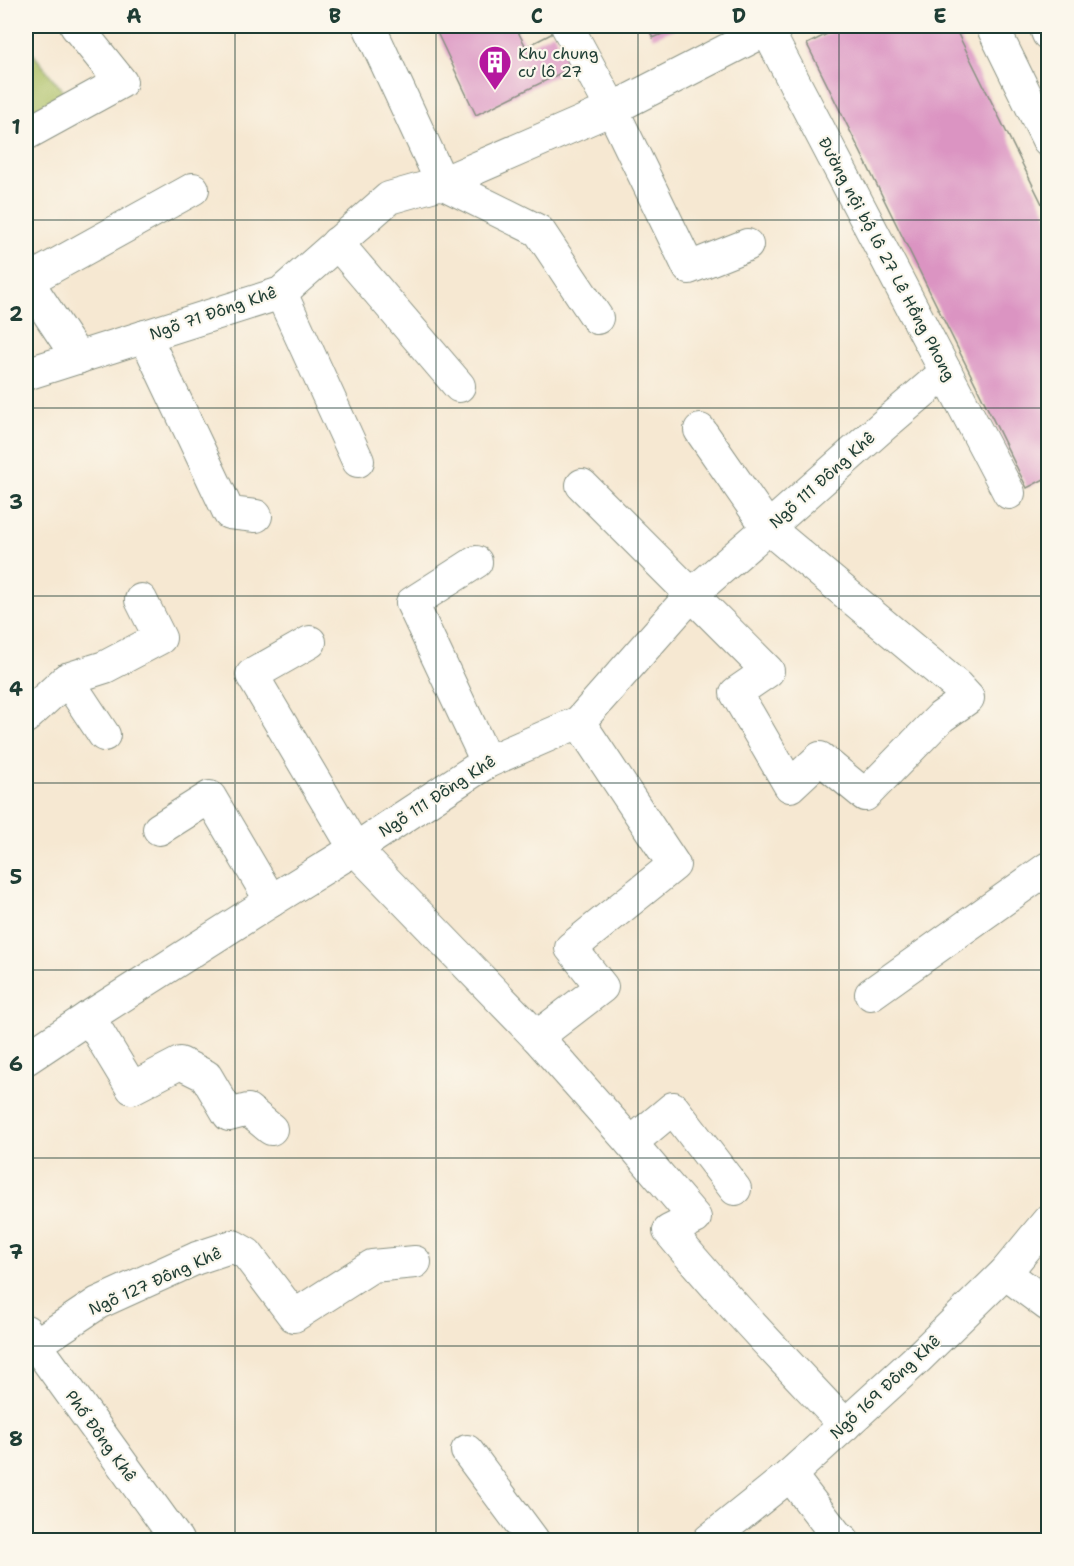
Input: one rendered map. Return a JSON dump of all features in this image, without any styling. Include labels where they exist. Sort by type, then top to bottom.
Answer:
[{"type":"street","points":[[26,134],[121,82],[76,26]]},
{"type":"street","points":[[369,26],[442,183],[539,231],[597,318]]},
{"type":"street","points":[[567,26],[612,109],[689,268],[747,245]]},
{"type":"street","points":[[992,26],[1048,140]]},
{"type":"street","points":[[1045,26],[1048,34]]},
{"type":"street","name":"Ngõ 71 Đông Khê","points":[[26,374],[281,292],[389,198],[442,183],[612,109],[769,27]]},
{"type":"street","name":"Đường nội bộ lô 27 Lê Hồng Phong","points":[[769,27],[1009,493]]},
{"type":"street","points":[[78,358],[27,280],[193,189]]},
{"type":"street","points":[[336,243],[459,386]]},
{"type":"street","points":[[281,292],[358,461]]},
{"type":"street","points":[[145,336],[229,513],[256,516]]},
{"type":"street","name":"Ngõ 111 Đông Khê","points":[[26,1059],[356,849],[487,762],[579,722],[692,594],[946,372]]},
{"type":"street","points":[[582,486],[768,671],[736,693],[790,786],[820,758],[865,795],[941,717],[968,698],[957,686],[768,528],[700,430]]},
{"type":"street","points":[[476,562],[412,603],[487,762]]},
{"type":"street","points":[[26,717],[67,679],[105,667],[160,639],[141,600]]},
{"type":"street","points":[[310,642],[252,675],[356,849],[537,1036],[695,1218],[669,1231],[697,1265],[845,1425]]},
{"type":"street","points":[[67,679],[104,735]]},
{"type":"street","points":[[537,1036],[602,987],[571,948],[674,865],[579,722]]},
{"type":"street","points":[[159,829],[210,797],[271,901]]},
{"type":"street","points":[[871,994],[1048,868]]},
{"type":"street","points":[[89,1017],[132,1089],[180,1063],[206,1076],[230,1115],[248,1110],[271,1129]]},
{"type":"street","points":[[631,1143],[673,1108],[735,1189]]},
{"type":"street","name":"Ngõ 169 Đông Khê","points":[[709,1540],[789,1475],[917,1359],[1005,1273],[1048,1221]]},
{"type":"street","name":"Ngõ 127 Đông Khê","points":[[30,1338],[98,1303],[197,1258],[233,1246],[247,1254],[294,1316],[372,1266],[415,1262]]},
{"type":"street","points":[[1005,1273],[1048,1305]]},
{"type":"street","name":"Phố Đông Khê","points":[[30,1338],[177,1540]]},
{"type":"street","points":[[466,1451],[533,1540]]},
{"type":"street","points":[[789,1475],[837,1536],[843,1540]]},
{"type":"green space","points":[[26,45],[71,101],[26,114]]},
{"type":"building","name":"Khu chung cư lô 27","points":[[434,26],[515,26],[526,47],[553,33],[573,67],[476,115]]},
{"type":"building","points":[[647,26],[681,26],[653,38]]},
{"type":"building","points":[[843,26],[954,26],[1048,216],[1048,477],[1027,488],[807,44]]},
{"type":"place","name":"Khu chung cư lô 27","points":[[495,91]]}]
